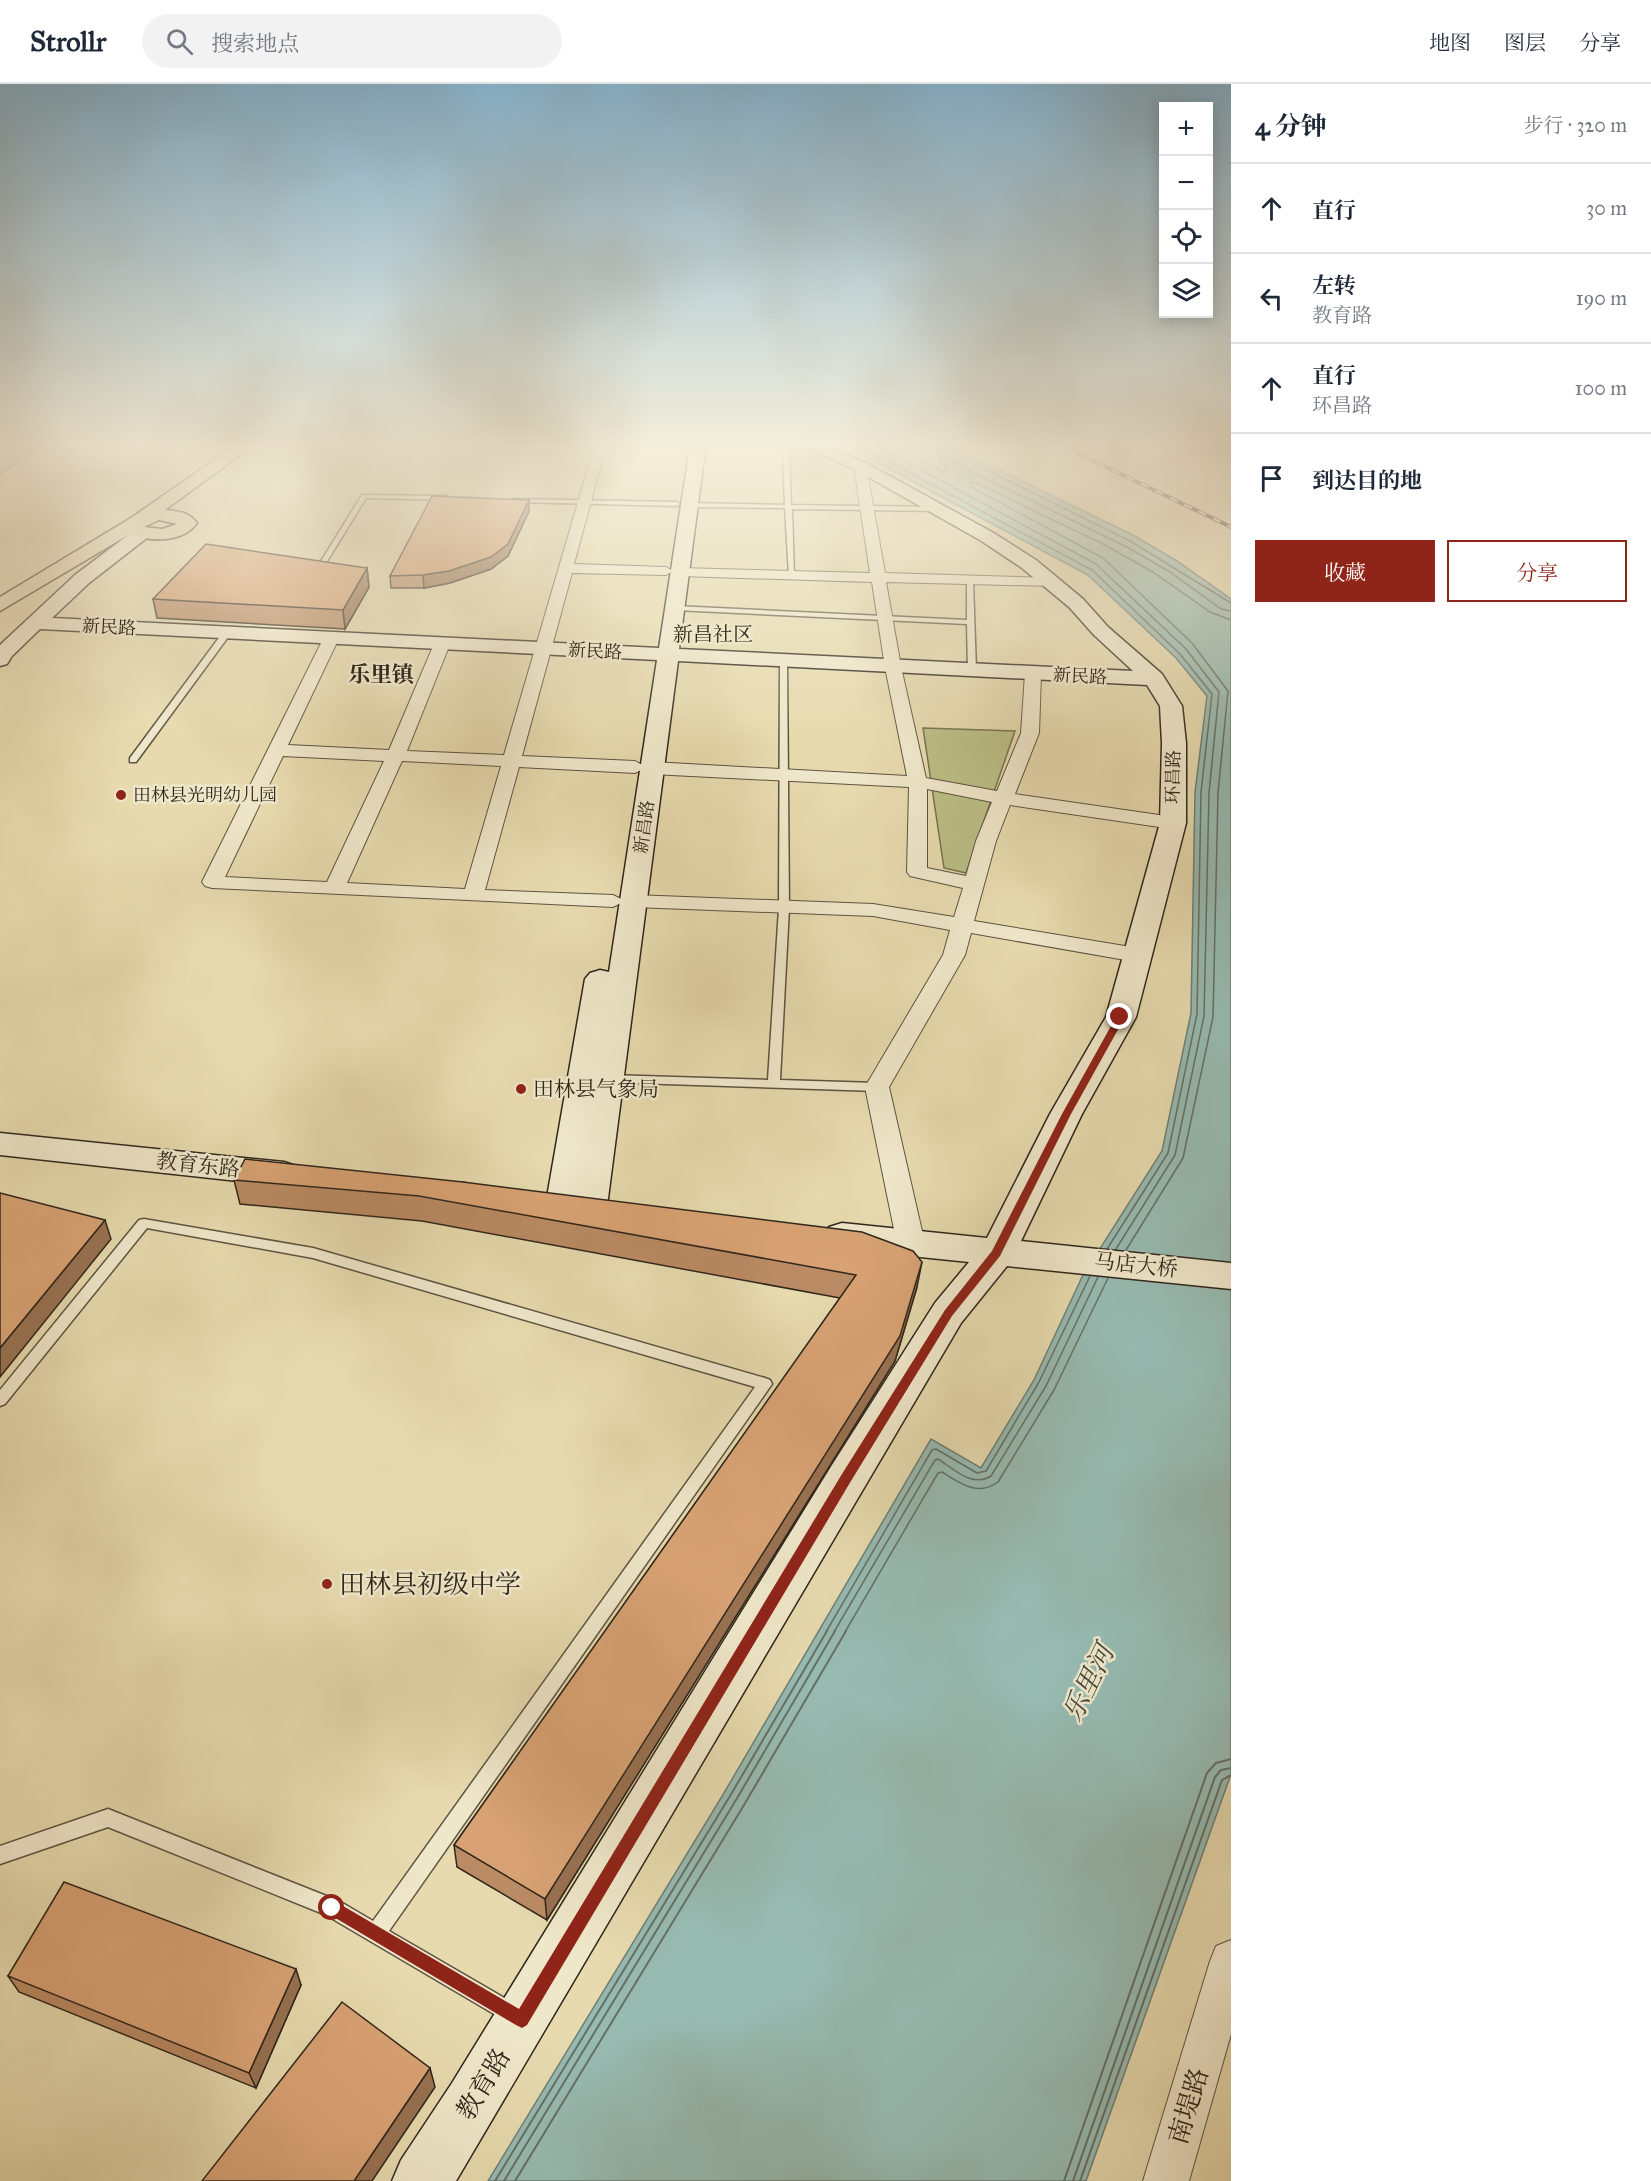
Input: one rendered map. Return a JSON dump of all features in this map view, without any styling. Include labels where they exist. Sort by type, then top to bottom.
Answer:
[{"type":"highway","points":[[0,605],[104,547]]},
{"type":"street","points":[[0,660],[2,654],[118,547]]},
{"type":"street","points":[[473,896],[572,547]]},
{"type":"street","name":"新昌路","points":[[577,1204],[677,547]]},
{"type":"street","points":[[873,547],[893,667],[918,782],[916,872],[974,884]]},
{"type":"street","name":"环昌路","points":[[1002,547],[1054,582],[1154,679],[1171,706],[1174,743],[1173,823],[1120,1017],[1066,1114],[1018,1254]]},
{"type":"street","points":[[566,568],[1054,582]]},
{"type":"street","name":"新昌路","points":[[660,655],[675,608],[673,572]]},
{"type":"street","name":"新民路","points":[[36,623],[1154,679]]},
{"type":"street","points":[[331,638],[212,882],[473,896],[873,910],[1137,955]]},
{"type":"street","points":[[334,888],[396,755],[442,644]]},
{"type":"street","points":[[911,1244],[877,1087],[954,955],[986,841],[1030,733],[1033,674]]},
{"type":"street","points":[[276,750],[918,782],[1003,798],[1173,823]]},
{"type":"street","name":"新昌路","points":[[577,1204],[608,1079],[623,901]]},
{"type":"street","name":"教育东路","points":[[0,1144],[317,1177]]},
{"type":"street","points":[[528,1199],[626,1210]]},
{"type":"street","points":[[815,1233],[1018,1254]]},
{"type":"street","name":"马店大桥","points":[[1018,1254],[1231,1276]]},
{"type":"street","name":"教育路","points":[[422,2181],[522,2020],[864,1448],[948,1313],[1018,1254]]},
{"type":"street","name":"南堤路","points":[[1166,2181],[1231,1961]]},
{"type":"lane","points":[[323,563],[333,547]]},
{"type":"lane","points":[[790,547],[791,575]]},
{"type":"lane","points":[[970,581],[972,671]]},
{"type":"lane","points":[[675,608],[971,621]]},
{"type":"lane","points":[[133,760],[226,633]]},
{"type":"lane","points":[[774,1084],[784,908],[783,661]]},
{"type":"lane","points":[[608,1079],[877,1087]]},
{"type":"lane","points":[[0,1400],[144,1223],[313,1253],[765,1384],[376,1933]]},
{"type":"lane","points":[[0,1855],[108,1818],[332,1908],[522,2020]]},
{"type":"green space","points":[[923,728],[1015,731],[966,873],[944,868]]},
{"type":"water","name":"乐里河","points":[[1035,547],[1153,547],[1231,599],[1231,1774],[1086,2181],[488,2181],[724,1793],[931,1439],[981,1468],[1034,1380],[1082,1277],[1162,1151],[1191,1013],[1195,792],[1207,696],[1176,658],[1088,575]]},
{"type":"building","points":[[203,547],[225,547],[367,568],[343,610],[153,599]]},
{"type":"building","points":[[405,547],[504,547],[491,557],[449,571],[390,576]]},
{"type":"building","points":[[245,1159],[463,1182],[862,1232],[913,1251],[922,1262],[900,1336],[545,1899],[454,1845],[856,1275],[419,1196],[234,1180]]},
{"type":"building","points":[[0,1193],[105,1220],[0,1348]]},
{"type":"building","points":[[64,1882],[296,1969],[249,2073],[8,1976]]},
{"type":"building","points":[[342,2002],[430,2068],[354,2181],[202,2181]]},
{"type":"place","name":"田林县光明幼儿园","points":[[121,795]]},
{"type":"place","name":"田林县气象局","points":[[521,1089]]},
{"type":"place","name":"田林县初级中学","points":[[327,1584]]},
{"type":"district","name":"新昌社区","points":[[713,634]]},
{"type":"district","name":"乐里镇","points":[[381,674]]},
{"type":"route","points":[[332,1908],[522,2020],[847,1477],[948,1313],[997,1253],[1066,1114],[1120,1017]]}]
